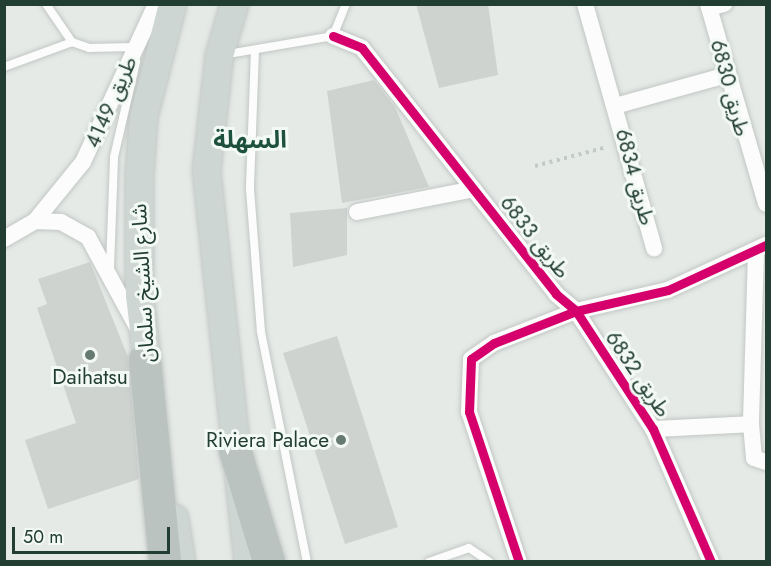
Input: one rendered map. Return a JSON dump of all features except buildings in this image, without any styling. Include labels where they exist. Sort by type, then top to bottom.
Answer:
[{"type":"highway","points":[[144,349],[165,561]]},
{"type":"highway","points":[[235,450],[269,561]]},
{"type":"main road","name":"شارع الشيخ سلمان","points":[[172,4],[143,117],[137,220],[144,349],[181,561]]},
{"type":"main road","points":[[230,10],[219,55],[206,170],[248,561]]},
{"type":"street","name":"طريق 4149","points":[[4,239],[34,221],[63,190],[101,132],[156,4]]},
{"type":"street","name":"طريق 6834","points":[[585,4],[654,249]]},
{"type":"street","name":"طريق 6830","points":[[714,6],[727,75],[760,170],[766,204]]},
{"type":"street","name":"طريق 6833","points":[[333,36],[362,48],[556,294],[576,311]]},
{"type":"street","name":"طريق 6834","points":[[615,106],[727,75]]},
{"type":"street","points":[[357,212],[474,189]]},
{"type":"street","points":[[34,221],[75,226],[98,250],[144,349]]},
{"type":"street","points":[[519,561],[469,412],[471,359],[494,343],[576,311],[668,290],[761,248],[751,424],[754,458],[766,462]]},
{"type":"street","name":"طريق 6832","points":[[576,311],[653,429],[711,561]]},
{"type":"street","points":[[653,429],[751,424]]},
{"type":"lane","points":[[46,4],[72,42],[89,48],[139,40],[114,157],[111,279]]},
{"type":"lane","points":[[219,55],[333,36],[346,4]]},
{"type":"lane","points":[[4,68],[72,42]]},
{"type":"lane","points":[[255,50],[250,189],[261,332],[307,561]]},
{"type":"lane","points":[[429,561],[469,548],[490,561]]},
{"type":"path","points":[[535,166],[625,143]]},
{"type":"cycle path","points":[[333,36],[362,48],[556,294],[576,311],[668,290],[766,245]]},
{"type":"cycle path","points":[[519,562],[469,412],[471,359],[494,343],[576,311],[653,429],[711,562]]},
{"type":"place","name":"Daihatsu","points":[[90,355]]},
{"type":"place","name":"Riviera Palace","points":[[341,440]]},
{"type":"district","name":"السهلة","points":[[250,140]]}]
